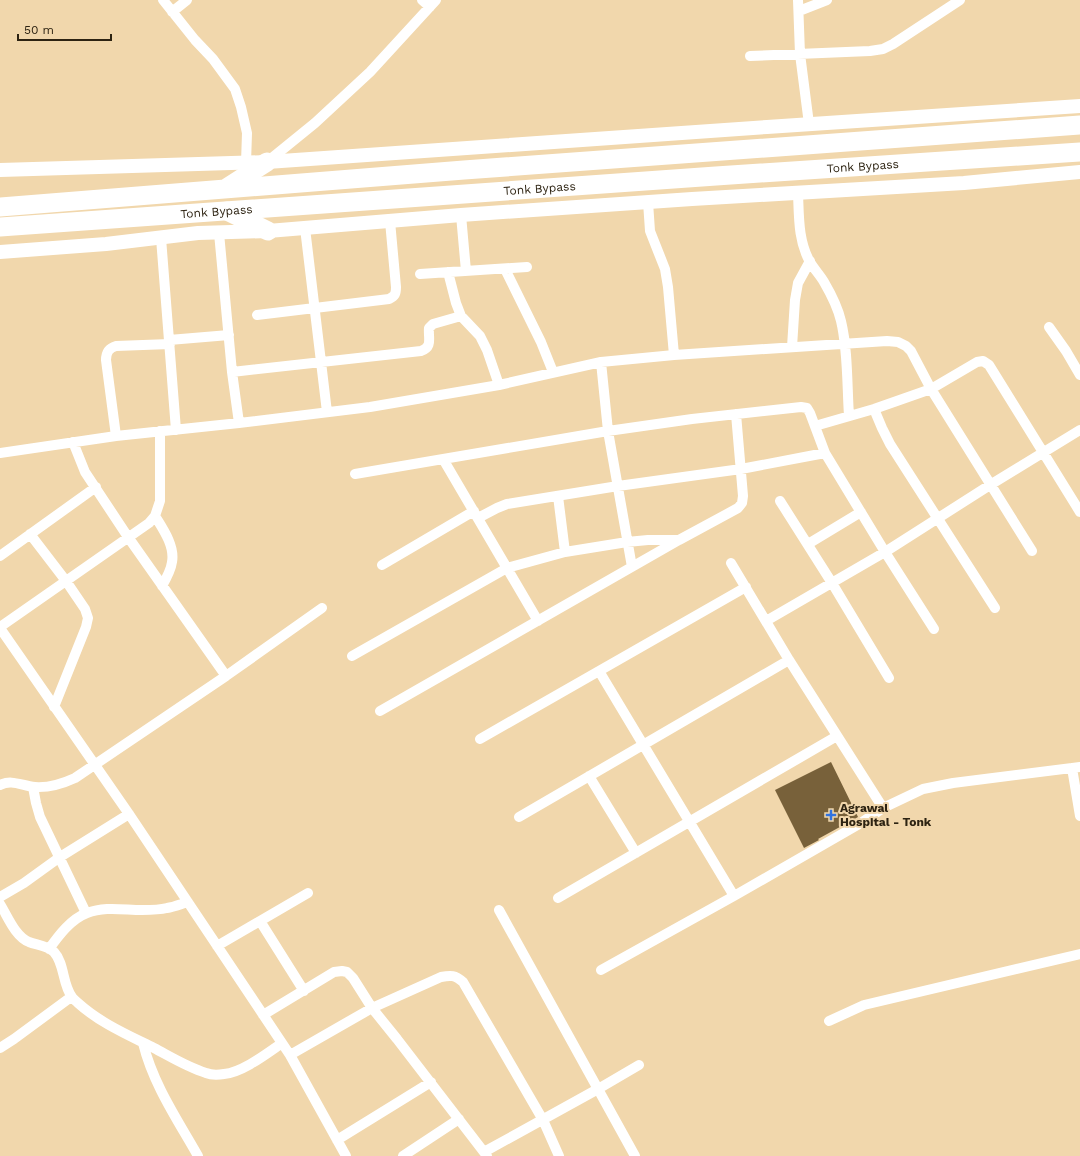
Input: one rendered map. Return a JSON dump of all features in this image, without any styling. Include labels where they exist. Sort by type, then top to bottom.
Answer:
[{"type":"highway","points":[[0,207],[488,168],[1080,125]]},
{"type":"highway","name":"Tonk Bypass","points":[[0,227],[1080,152]]},
{"type":"highway","points":[[225,189],[267,162]]},
{"type":"highway","points":[[227,211],[268,231]]},
{"type":"street","points":[[163,0],[195,40],[213,59],[235,89],[242,107],[247,133],[246,163]]},
{"type":"street","points":[[172,12],[187,0]]},
{"type":"street","points":[[798,0],[800,54],[809,124]]},
{"type":"street","points":[[799,11],[827,0]]},
{"type":"street","points":[[750,56],[870,51],[883,49],[960,0]]},
{"type":"street","points":[[267,162],[315,123],[370,72],[429,2]]},
{"type":"street","points":[[0,170],[267,162],[1080,106]]},
{"type":"street","points":[[0,252],[106,244],[198,233],[268,231],[461,215],[648,202],[964,183],[1080,172]]},
{"type":"street","points":[[798,193],[800,228],[803,246],[810,261],[824,282],[835,303],[841,321],[845,344],[849,416]]},
{"type":"street","points":[[648,202],[650,231],[665,269],[674,355]]},
{"type":"street","points":[[461,215],[466,271]]},
{"type":"street","points":[[257,315],[389,299],[394,297],[396,287],[390,221]]},
{"type":"street","points":[[305,228],[327,412]]},
{"type":"street","points":[[219,232],[232,372],[239,423]]},
{"type":"street","points":[[162,238],[176,430]]},
{"type":"street","points":[[792,347],[798,283],[810,261]]},
{"type":"street","points":[[420,274],[527,267]]},
{"type":"street","points":[[505,269],[541,342],[553,372]]},
{"type":"street","points":[[448,272],[461,316],[480,336],[487,350],[499,385]]},
{"type":"street","points":[[232,372],[421,351],[427,349],[429,346],[429,328],[433,324],[461,316]]},
{"type":"street","points":[[1049,327],[1066,351],[1080,375]]},
{"type":"street","points":[[116,436],[106,360],[108,350],[116,346],[170,342],[229,335]]},
{"type":"street","points":[[0,453],[116,436],[370,407],[499,385],[601,362],[674,355],[792,347],[887,341],[898,342],[911,351],[931,389],[1032,551]]},
{"type":"street","points":[[815,426],[874,409],[931,389],[977,362],[983,361],[989,365],[1080,512]]},
{"type":"street","points":[[601,362],[608,431],[632,567]]},
{"type":"street","points":[[355,474],[608,431],[692,419],[801,407],[807,408],[825,453],[934,629]]},
{"type":"street","points":[[874,409],[890,444],[995,608]]},
{"type":"street","points":[[380,711],[679,540],[738,508],[742,503],[743,496],[736,414]]},
{"type":"street","points":[[766,621],[885,552],[990,484],[1080,430]]},
{"type":"street","points":[[160,431],[160,500],[155,516],[149,522],[0,628],[129,814],[290,1055],[346,1156]]},
{"type":"street","points":[[73,442],[85,472],[128,537],[226,676]]},
{"type":"street","points":[[382,565],[476,514],[507,504],[618,486],[741,469],[825,453]]},
{"type":"street","points":[[443,459],[538,621]]},
{"type":"street","points":[[0,556],[96,487]]},
{"type":"street","points":[[558,496],[565,552]]},
{"type":"street","points":[[780,501],[808,544],[889,678]]},
{"type":"street","points":[[808,544],[861,512]]},
{"type":"street","points":[[155,516],[166,533],[172,549],[172,562],[162,586]]},
{"type":"street","points":[[30,534],[66,581],[85,609],[88,618],[86,627],[54,707]]},
{"type":"street","points":[[352,656],[507,568],[565,552],[627,542],[679,540]]},
{"type":"street","points":[[731,562],[882,808]]},
{"type":"street","points":[[480,739],[746,587]]},
{"type":"street","points":[[0,785],[15,782],[33,787],[47,787],[62,784],[75,778],[226,676],[322,608]]},
{"type":"street","points":[[519,817],[790,660]]},
{"type":"street","points":[[599,671],[734,896]]},
{"type":"street","points":[[558,898],[837,736]]},
{"type":"street","points":[[601,970],[854,827],[882,808],[923,789],[953,783],[1076,768],[1080,816]]},
{"type":"street","points":[[589,776],[636,853]]},
{"type":"street","points":[[33,787],[40,817],[86,913]]},
{"type":"street","points":[[0,897],[24,883],[60,857],[129,814]]},
{"type":"street","points":[[217,946],[308,892]]},
{"type":"street","points":[[49,949],[75,920],[86,913],[109,909],[165,909],[188,902]]},
{"type":"street","points":[[0,904],[18,933],[23,938],[28,942],[49,949],[57,956],[71,997],[92,1014],[116,1029],[191,1068],[208,1074],[232,1073],[242,1069],[282,1043]]},
{"type":"street","points":[[499,910],[635,1156]]},
{"type":"street","points":[[260,921],[304,991]]},
{"type":"street","points":[[829,1021],[864,1005],[1080,954]]},
{"type":"street","points":[[263,1015],[334,972],[347,972],[353,978],[372,1008],[486,1154],[639,1065]]},
{"type":"street","points":[[290,1055],[372,1008],[441,977],[458,977],[463,982],[543,1120],[559,1156]]},
{"type":"street","points":[[0,1048],[71,997]]},
{"type":"street","points":[[143,1043],[152,1073],[165,1100],[198,1156]]},
{"type":"street","points":[[337,1140],[431,1082]]},
{"type":"street","points":[[403,1156],[459,1119]]},
{"type":"building","points":[[831,762],[858,817],[804,848],[775,790]]},
{"type":"place","name":"Agrawal Hospital - Tonk","points":[[831,815]]}]
